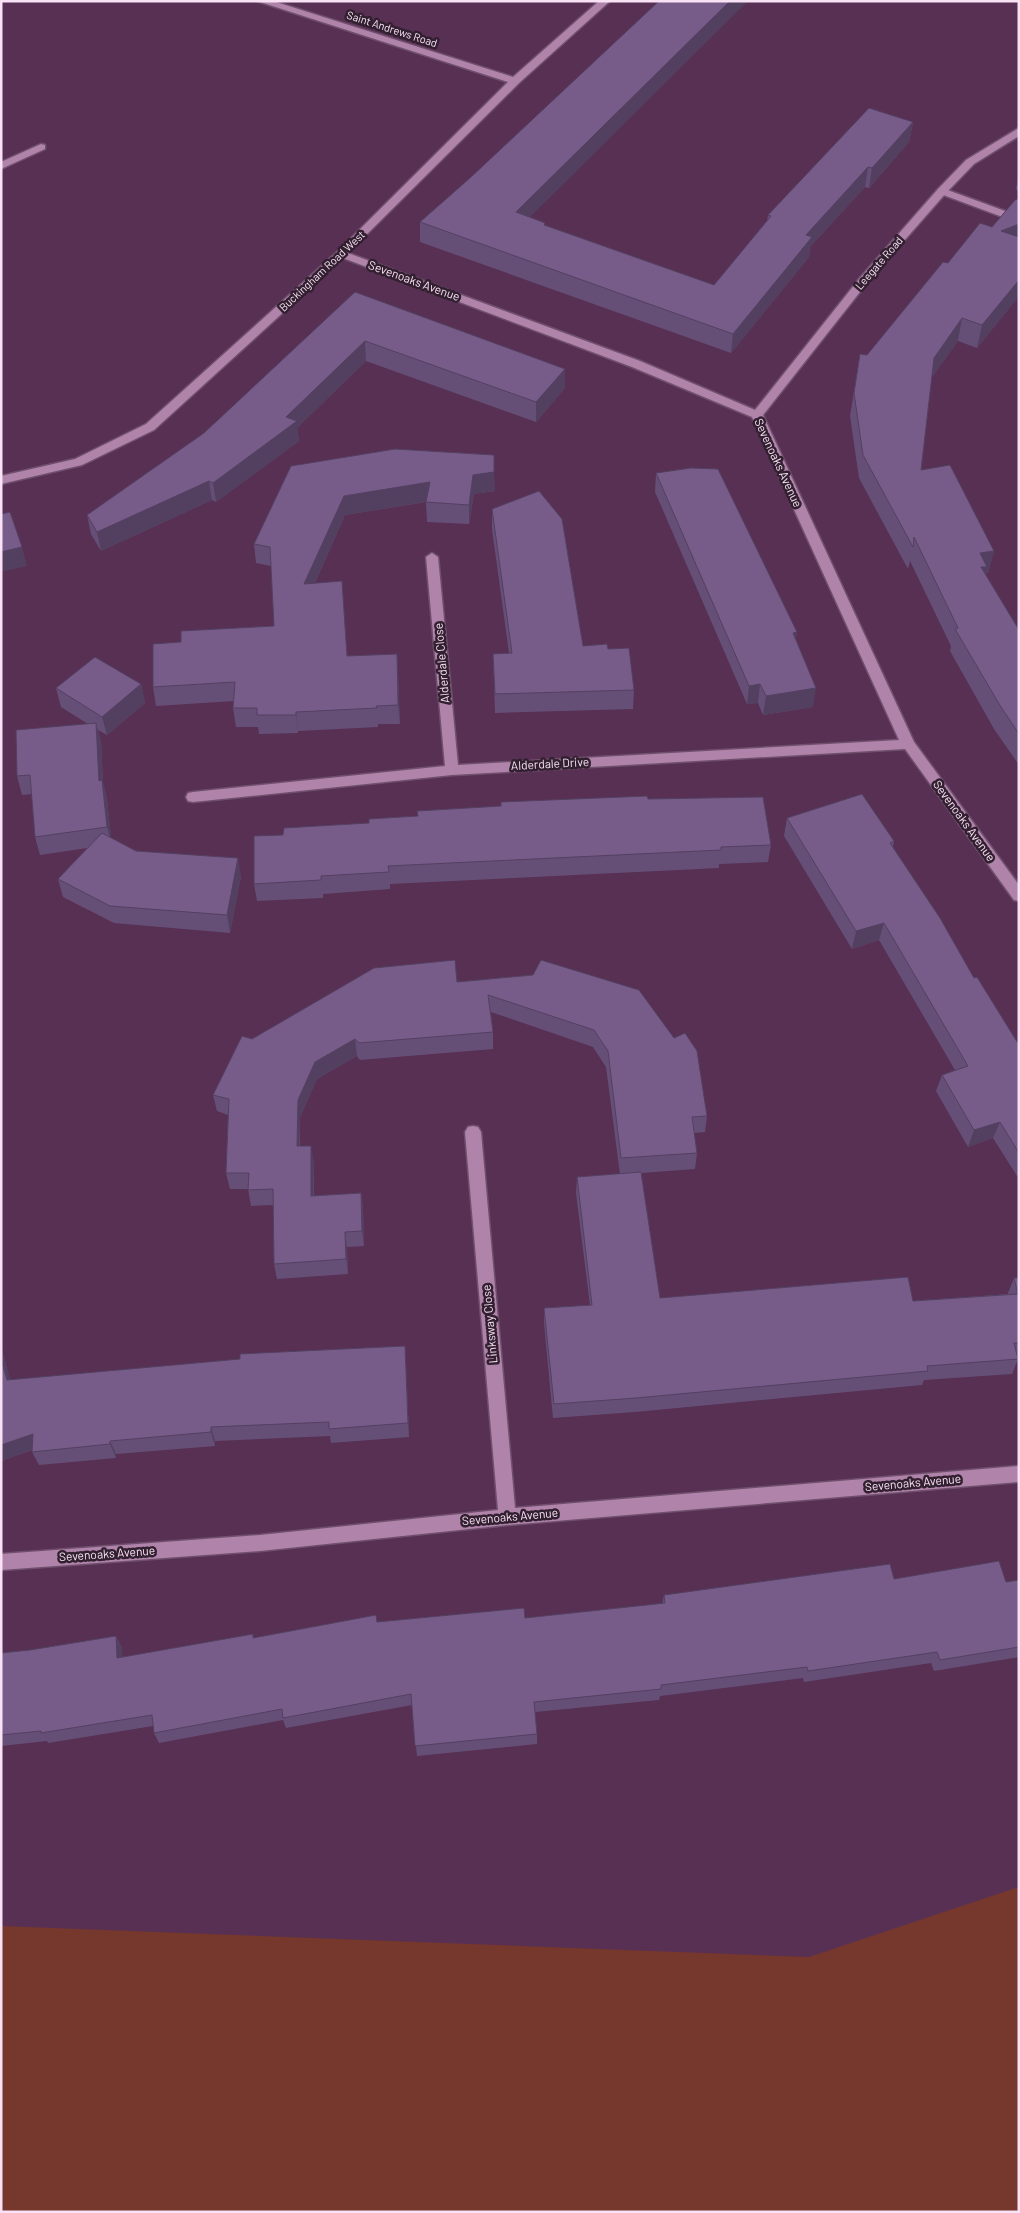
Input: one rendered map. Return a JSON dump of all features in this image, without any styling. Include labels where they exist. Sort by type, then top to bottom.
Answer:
[{"type":"street","name":"Saint Andrews Road","points":[[262,1],[515,81]]},
{"type":"street","name":"Buckingham Road West","points":[[1,480],[78,462],[150,427],[341,254],[515,81],[605,1]]},
{"type":"street","name":"Leegate Road","points":[[757,415],[864,281],[942,191],[970,162],[1019,130]]},
{"type":"street","points":[[1,166],[41,147]]},
{"type":"street","points":[[942,191],[1019,220]]},
{"type":"street","name":"Sevenoaks Avenue","points":[[341,254],[636,364],[757,415],[908,744],[1019,896]]},
{"type":"street","name":"Alderdale Close","points":[[432,557],[452,770]]},
{"type":"street","name":"Alderdale Drive","points":[[192,797],[452,770],[908,744]]},
{"type":"street","name":"Linksway Close","points":[[473,1132],[507,1517]]},
{"type":"street","name":"Sevenoaks Avenue","points":[[1,1562],[260,1543],[507,1517],[1019,1474]]},
{"type":"shaded area","points":[[1019,1887],[1019,2212],[1,2212],[1,1926],[809,1957]]},
{"type":"building","points":[[659,1],[730,1],[516,212],[545,223],[544,225],[714,285],[771,216],[768,215],[869,108],[913,122],[872,168],[868,167],[806,235],[812,237],[733,334],[420,222],[470,178]]},
{"type":"building","points":[[1016,199],[1019,200],[1019,224],[1001,231],[1019,237],[1019,280],[982,325],[962,318],[934,358],[921,470],[950,465],[994,551],[980,553],[987,567],[981,567],[1019,630],[1019,734],[955,629],[958,628],[914,537],[913,547],[863,455],[854,393],[860,354],[867,355],[943,262],[948,263],[980,223],[992,227]]},
{"type":"building","points":[[355,292],[565,369],[536,402],[365,341],[286,417],[297,421],[213,483],[209,481],[97,532],[87,515],[204,433]]},
{"type":"building","points":[[395,449],[494,455],[494,472],[473,475],[469,505],[426,502],[430,482],[344,496],[304,584],[342,581],[347,656],[397,654],[398,705],[376,706],[377,708],[296,712],[296,715],[257,715],[257,708],[233,708],[235,682],[153,687],[153,644],[181,642],[181,631],[274,626],[270,547],[254,544],[291,466]]},
{"type":"building","points":[[691,468],[718,469],[797,632],[793,633],[816,688],[766,696],[760,684],[749,686],[656,473]]},
{"type":"building","points":[[539,491],[562,519],[583,646],[607,644],[608,649],[629,648],[634,690],[495,694],[493,654],[512,653],[492,509]]},
{"type":"building","points":[[10,512],[22,547],[1,552],[1,514]]},
{"type":"building","points":[[95,657],[141,684],[102,717],[56,688]]},
{"type":"building","points":[[96,723],[99,781],[102,780],[107,827],[35,837],[30,775],[17,776],[16,730]]},
{"type":"building","points":[[862,794],[894,841],[890,843],[940,918],[974,978],[977,977],[1019,1045],[1019,1153],[1000,1122],[974,1130],[942,1075],[968,1066],[884,923],[856,931],[787,818]]},
{"type":"building","points":[[647,796],[648,799],[763,797],[771,845],[721,847],[721,850],[388,866],[389,872],[321,876],[321,880],[254,884],[254,836],[283,835],[284,828],[369,823],[369,819],[418,816],[417,811],[501,806],[501,802]]},
{"type":"building","points":[[102,833],[136,851],[238,858],[227,915],[110,906],[58,879]]},
{"type":"building","points":[[455,960],[457,982],[533,975],[541,960],[639,990],[674,1038],[685,1033],[697,1051],[707,1116],[692,1117],[697,1153],[621,1158],[608,1051],[594,1030],[488,995],[493,1032],[359,1043],[355,1039],[315,1062],[298,1100],[297,1146],[311,1146],[311,1196],[361,1193],[362,1231],[345,1232],[346,1259],[274,1264],[273,1189],[248,1190],[249,1173],[226,1173],[229,1099],[213,1095],[242,1036],[252,1039],[374,968]]},
{"type":"building","points":[[641,1172],[660,1298],[908,1277],[913,1301],[1018,1294],[1014,1278],[1019,1278],[1019,1343],[1014,1343],[1018,1359],[927,1366],[928,1371],[554,1404],[544,1308],[592,1305],[577,1177]]},
{"type":"building","points":[[405,1346],[408,1423],[329,1429],[329,1422],[211,1427],[211,1432],[110,1441],[110,1444],[32,1452],[33,1434],[1,1445],[1,1359],[7,1380],[240,1359],[240,1354]]},
{"type":"building","points":[[999,1561],[1006,1582],[1019,1580],[1019,1647],[940,1660],[937,1652],[808,1671],[807,1667],[661,1685],[661,1689],[534,1702],[537,1734],[415,1746],[411,1694],[283,1718],[282,1709],[154,1733],[152,1715],[41,1733],[41,1731],[1,1735],[1,1653],[116,1636],[117,1658],[253,1634],[253,1638],[376,1615],[377,1622],[524,1608],[525,1618],[665,1603],[664,1595],[890,1564],[894,1579]]}]
